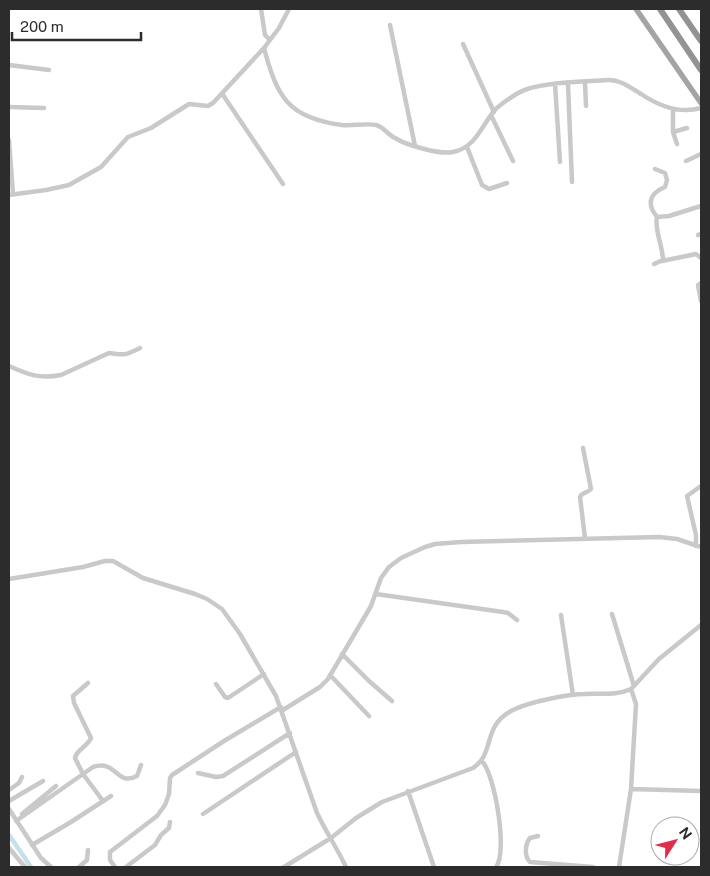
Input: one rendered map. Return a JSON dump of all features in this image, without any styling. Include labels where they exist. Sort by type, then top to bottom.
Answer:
[{"type":"highway","points":[[660,9],[701,70]]},
{"type":"highway","points":[[679,9],[701,41]]},
{"type":"main road","points":[[636,9],[701,103]]},
{"type":"street","points":[[261,9],[265,36],[270,40]]},
{"type":"street","points":[[9,140],[11,194],[69,185],[109,161],[131,135],[151,128],[185,105],[194,103],[208,106],[213,103],[264,48],[285,19],[289,9]]},
{"type":"street","points":[[390,25],[416,146]]},
{"type":"street","points":[[464,44],[513,161]]},
{"type":"street","points":[[264,48],[277,89],[289,104],[298,111],[316,120],[336,124],[378,126],[396,139],[446,153],[458,151],[466,147],[482,131],[492,114],[510,98],[525,89],[555,84],[616,80],[645,97],[673,110],[685,111],[701,108]]},
{"type":"street","points":[[9,66],[49,70]]},
{"type":"street","points":[[585,83],[586,106]]},
{"type":"street","points":[[555,84],[560,162]]},
{"type":"street","points":[[568,84],[572,182]]},
{"type":"street","points":[[222,95],[283,184]]},
{"type":"street","points":[[9,107],[44,108]]},
{"type":"street","points":[[673,110],[673,132],[677,144]]},
{"type":"street","points":[[673,132],[687,128]]},
{"type":"street","points":[[466,147],[482,185],[489,189],[507,183]]},
{"type":"street","points":[[686,161],[701,154]]},
{"type":"street","points":[[655,169],[664,173],[667,180],[665,187],[655,191],[652,196],[651,207],[657,217],[656,224],[664,257],[662,261]]},
{"type":"street","points":[[657,217],[669,216],[701,206]]},
{"type":"street","points":[[654,264],[696,254],[701,258]]},
{"type":"street","points":[[701,283],[698,285],[701,301]]},
{"type":"street","points":[[9,366],[32,376],[61,375],[109,352],[124,355],[140,348]]},
{"type":"street","points":[[583,448],[590,489],[582,493],[580,497],[585,538]]},
{"type":"street","points":[[699,546],[688,496],[701,486]]},
{"type":"street","points":[[115,867],[110,860],[110,852],[156,816],[165,805],[172,776],[224,741],[320,687],[330,675],[364,618],[382,578],[389,567],[402,558],[435,544],[585,538],[669,537],[699,546]]},
{"type":"street","points":[[9,579],[113,561],[143,578],[195,594],[216,604],[227,614],[264,674],[282,709],[317,813],[346,867]]},
{"type":"street","points":[[376,594],[503,612],[508,613],[516,620]]},
{"type":"street","points":[[612,614],[636,704],[631,790],[619,867]]},
{"type":"street","points":[[561,615],[573,695]]},
{"type":"street","points":[[284,867],[331,838],[369,809],[408,791],[473,768],[482,761],[494,726],[506,715],[522,707],[573,695],[616,694],[632,688],[659,659],[701,625]]},
{"type":"street","points":[[342,654],[368,681],[392,701]]},
{"type":"street","points":[[216,684],[225,697],[228,698],[264,674]]},
{"type":"street","points":[[330,675],[369,716]]},
{"type":"street","points":[[88,683],[73,696],[74,703],[91,735],[87,745],[76,753],[74,758],[102,801]]},
{"type":"street","points":[[198,773],[216,777],[223,776],[290,732]]},
{"type":"street","points":[[202,814],[296,752]]},
{"type":"street","points":[[482,761],[488,772],[498,817],[501,854],[496,867]]},
{"type":"street","points":[[18,820],[93,767],[107,765],[122,777],[132,779],[137,776],[141,765]]},
{"type":"street","points":[[9,790],[16,786],[22,777]]},
{"type":"street","points":[[9,801],[44,781]]},
{"type":"street","points":[[18,820],[22,814],[56,786]]},
{"type":"street","points":[[631,790],[701,791]]},
{"type":"street","points":[[408,791],[434,867]]},
{"type":"street","points":[[32,845],[72,822],[111,796]]},
{"type":"street","points":[[9,809],[18,820],[41,858],[51,867]]},
{"type":"street","points":[[126,867],[155,845],[170,828],[170,822]]},
{"type":"street","points":[[538,836],[532,836],[528,840],[526,845],[528,860],[593,867]]},
{"type":"street","points":[[9,848],[25,867]]},
{"type":"street","points":[[78,867],[87,860],[88,850]]},
{"type":"waterway","points":[[9,835],[31,867]]}]
